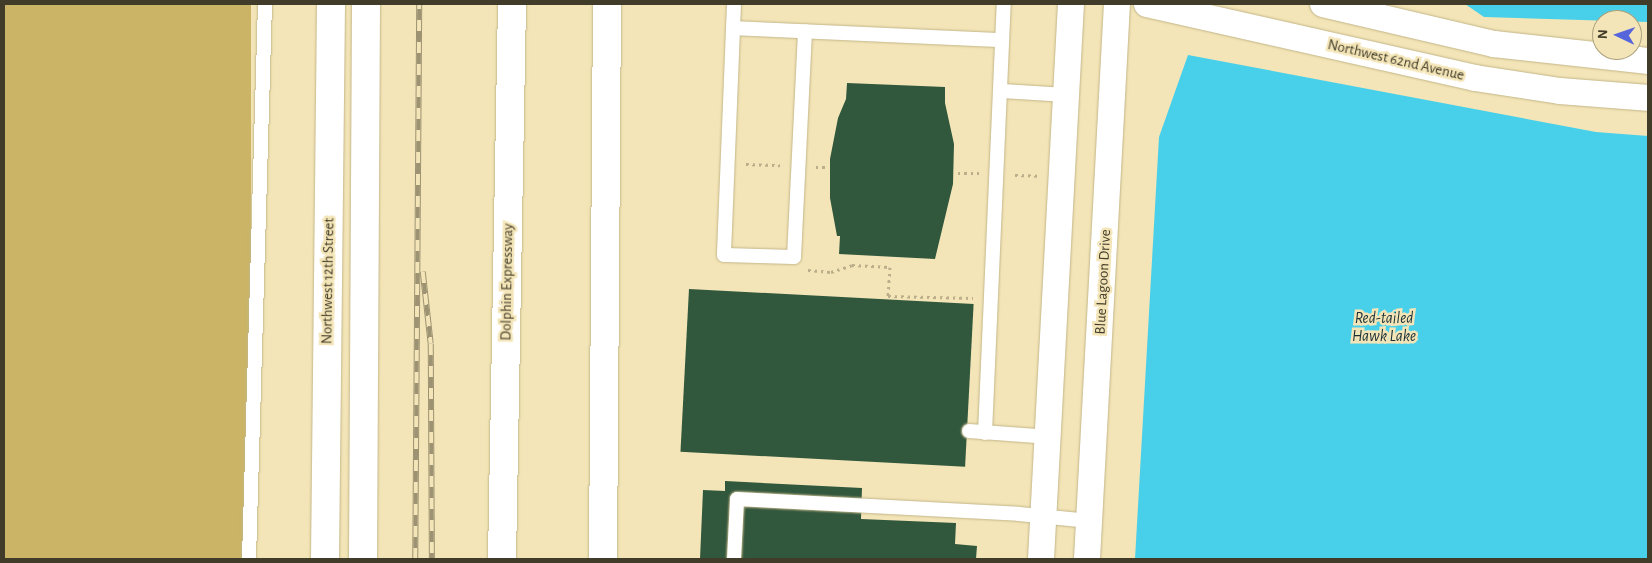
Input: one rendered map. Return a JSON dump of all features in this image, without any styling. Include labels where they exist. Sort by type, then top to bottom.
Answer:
[{"type":"main road","name":"Northwest 12th Street","points":[[325,559],[331,4]]},
{"type":"main road","points":[[364,559],[366,4]]},
{"type":"main road","name":"Dolphin Expressway","points":[[502,559],[512,4]]},
{"type":"main road","points":[[603,559],[607,4]]},
{"type":"street","points":[[1041,559],[1050,437],[1071,4]]},
{"type":"street","name":"Blue Lagoon Drive","points":[[1087,559],[1117,4]]},
{"type":"street","name":"Northwest 62nd Avenue","points":[[1147,4],[1475,78],[1560,91],[1648,98]]},
{"type":"street","points":[[1328,4],[1494,44],[1648,61]]},
{"type":"lane","points":[[249,559],[265,4]]},
{"type":"lane","points":[[734,4],[724,255],[794,257],[804,31]]},
{"type":"lane","points":[[985,433],[1004,4]]},
{"type":"lane","points":[[733,28],[1002,40]]},
{"type":"lane","points":[[1001,91],[1068,94]]},
{"type":"lane","points":[[969,431],[1050,437]]},
{"type":"lane","points":[[734,559],[737,499],[1090,521]]},
{"type":"path","points":[[794,257],[808,271],[831,272],[852,265],[890,267],[888,296],[991,299]]},
{"type":"shaded area","points":[[4,4],[251,4],[251,559],[4,559]]},
{"type":"water","points":[[1465,4],[1648,4],[1648,22],[1642,22],[1642,10],[1592,10],[1592,20],[1484,17]]},
{"type":"water","name":"Red-tailed Hawk Lake","points":[[1188,55],[1596,132],[1648,136],[1648,559],[1135,559],[1159,137]]},
{"type":"building","points":[[847,83],[945,87],[945,103],[954,144],[953,184],[935,259],[839,254],[840,236],[837,236],[830,198],[830,159],[838,118],[846,99]]},
{"type":"building","points":[[689,289],[974,304],[965,467],[680,452]]},
{"type":"building","points":[[725,481],[862,488],[861,519],[956,523],[955,544],[977,546],[976,559],[700,559],[703,490],[725,491]]},
{"type":"railway","points":[[415,559],[419,4]]},
{"type":"railway","points":[[423,272],[431,344],[432,559]]}]
